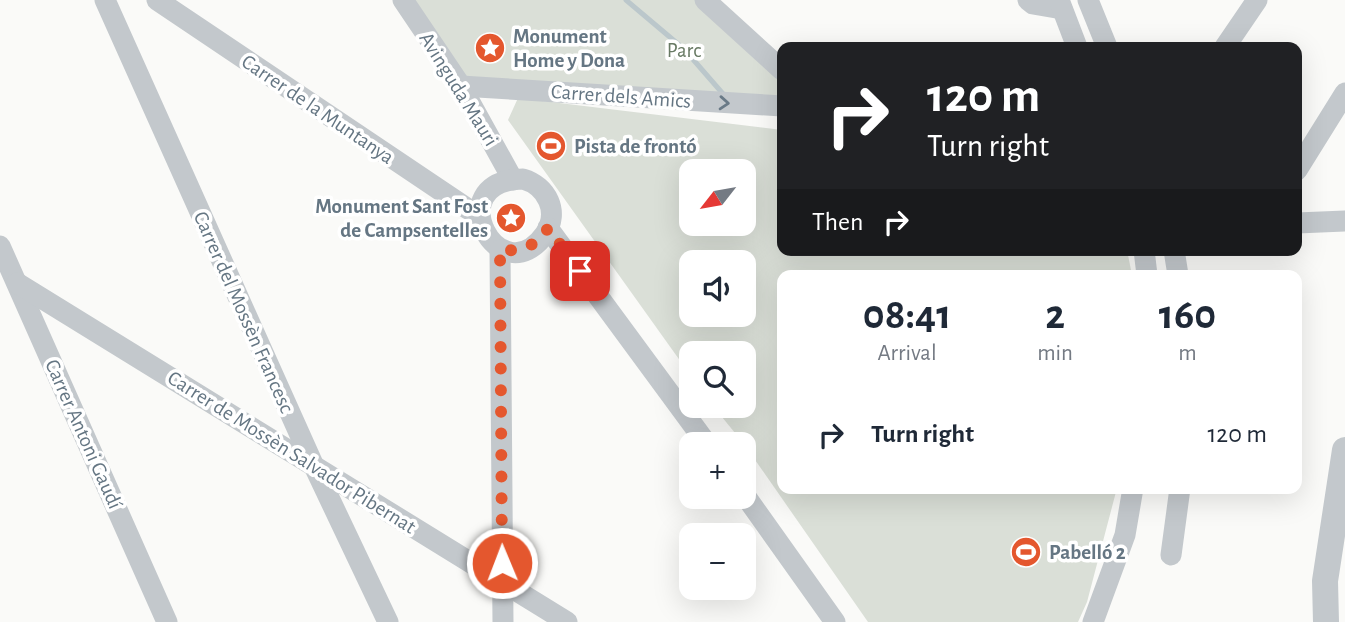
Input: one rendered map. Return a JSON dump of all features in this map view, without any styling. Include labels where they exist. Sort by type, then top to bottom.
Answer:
[{"type":"street","name":"Carrer del Mossèn Francesc","points":[[105,0],[313,464],[388,622]]},
{"type":"street","name":"Avinguda Mauri","points":[[403,0],[461,86],[513,180]]},
{"type":"street","points":[[705,0],[777,65]]},
{"type":"street","points":[[1028,0],[1033,4],[1061,4],[1075,42]]},
{"type":"street","points":[[1088,0],[1105,42]]},
{"type":"street","points":[[1228,42],[1257,0]]},
{"type":"street","name":"Carrer de la Muntanya","points":[[162,2],[480,217]]},
{"type":"street","name":"Carrer dels Amics","points":[[461,86],[777,106]]},
{"type":"street","points":[[1302,162],[1345,93]]},
{"type":"street","points":[[513,180],[533,182],[546,194],[552,213],[548,228],[536,243],[524,249],[500,250],[487,238],[480,217],[489,192],[495,185],[513,180]]},
{"type":"street","points":[[1302,223],[1345,220]]},
{"type":"street","points":[[548,228],[698,432]]},
{"type":"street","name":"Carrer Antoni Gaudí","points":[[0,246],[167,622]]},
{"type":"street","points":[[500,250],[503,622]]},
{"type":"street","name":"Carrer de Mossèn Salvador Pibernat","points":[[17,283],[567,622]]},
{"type":"street","points":[[1326,622],[1325,581],[1345,450]]},
{"type":"street","points":[[1093,622],[1125,535],[1132,494]]},
{"type":"street","points":[[1171,555],[1179,494]]},
{"type":"street","points":[[755,509],[835,622]]},
{"type":"green space","name":"Parc","points":[[403,0],[705,0],[777,65],[777,106],[461,86]]},
{"type":"green space","points":[[518,98],[777,129],[777,256],[1128,256],[1131,270],[777,270],[777,491],[756,461],[756,432],[734,432],[723,418],[756,418],[756,341],[679,341],[679,359],[508,120]]},
{"type":"green space","points":[[511,204],[521,208],[525,218],[521,228],[511,232],[501,228],[497,218],[501,208]]},
{"type":"green space","points":[[779,494],[1115,494],[1087,602],[1078,622],[868,622]]},
{"type":"waterway","points":[[626,0],[684,49],[724,95]]},
{"type":"place","name":"Monument Home y Dona","points":[[490,48]]},
{"type":"place","name":"Pista de frontó","points":[[551,146]]},
{"type":"place","name":"Monument Sant Fost de Campsentelles","points":[[511,218]]},
{"type":"place","name":"Pabelló 2","points":[[1026,552]]},
{"type":"route","points":[[502,563],[500,250],[524,249],[536,243],[548,228],[580,271]]}]
